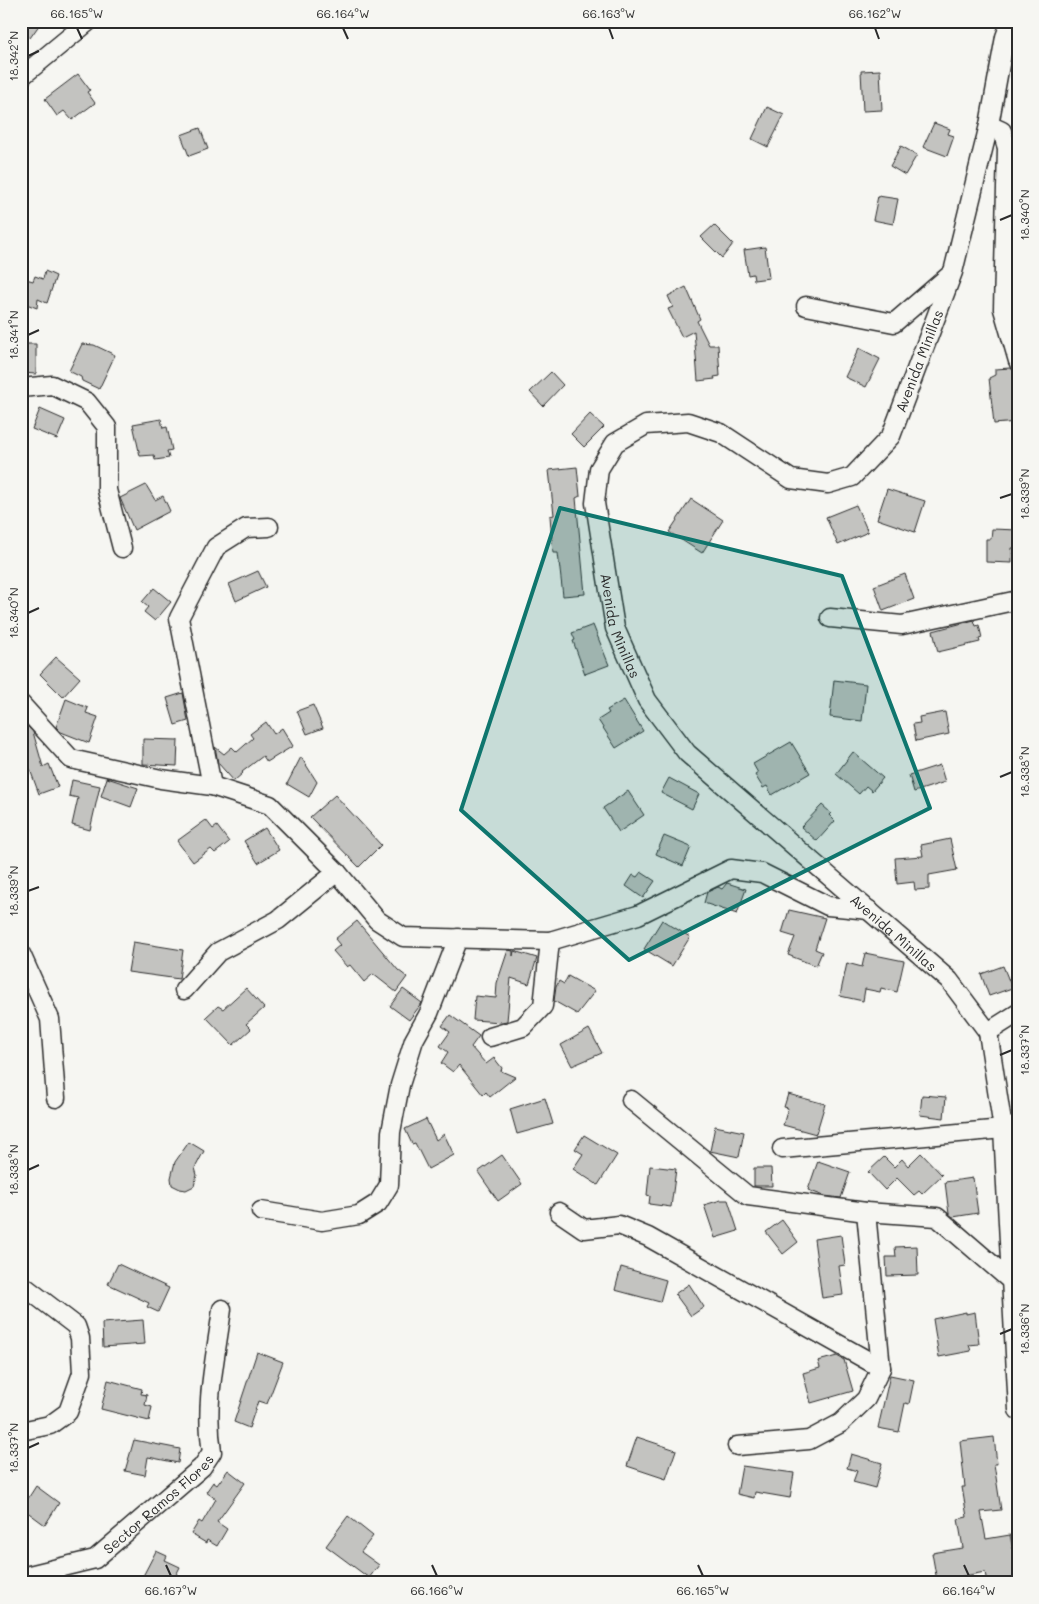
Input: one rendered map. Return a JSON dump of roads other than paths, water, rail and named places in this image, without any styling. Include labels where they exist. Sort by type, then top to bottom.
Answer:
[{"type":"street","points":[[21,77],[89,21]]},
{"type":"street","name":"Avenida Minillas","points":[[1011,21],[1005,37],[989,125],[953,272],[891,436],[852,477],[828,484],[790,479],[721,433],[688,422],[646,425],[615,443],[599,469],[595,503],[615,628],[647,700],[687,753],[949,980],[988,1032],[1011,1127],[1010,1280],[1015,1332],[1018,1410]]},
{"type":"street","points":[[989,125],[1002,131],[1007,148],[1003,310],[1018,361]]},
{"type":"street","points":[[806,306],[894,323],[953,272]]},
{"type":"street","points":[[21,388],[52,385],[87,402],[107,427],[108,490],[122,548]]},
{"type":"street","points":[[212,786],[180,618],[216,547],[246,528],[269,527]]},
{"type":"street","points":[[830,618],[902,625],[1018,600]]},
{"type":"street","points":[[21,704],[71,759],[161,780],[212,786],[270,805],[337,872],[377,920],[403,937],[550,941],[638,914],[731,869],[762,873],[828,906],[869,910]]},
{"type":"street","points":[[184,990],[218,952],[278,920],[337,872]]},
{"type":"street","points":[[260,1211],[322,1221],[359,1215],[378,1203],[389,1185],[391,1132],[400,1085],[414,1040],[432,1004],[458,938]]},
{"type":"street","points":[[490,1037],[523,1027],[544,1006],[550,941]]},
{"type":"street","points":[[21,954],[50,1019],[56,1098]]},
{"type":"street","points":[[988,1032],[1018,1013]]},
{"type":"street","points":[[631,1100],[748,1196],[866,1212],[937,1217],[1010,1280]]},
{"type":"street","points":[[782,1149],[1011,1127]]},
{"type":"street","points":[[559,1212],[584,1229],[619,1225],[648,1236],[881,1368]]},
{"type":"street","points":[[737,1446],[809,1440],[841,1423],[866,1399],[881,1368],[866,1212]]},
{"type":"street","points":[[21,1284],[76,1326],[80,1338],[82,1374],[68,1412],[50,1425],[21,1431]]},
{"type":"street","name":"Sector Ramos Flores","points":[[21,1577],[95,1559],[202,1467],[212,1452],[208,1417],[210,1380],[222,1309]]}]
